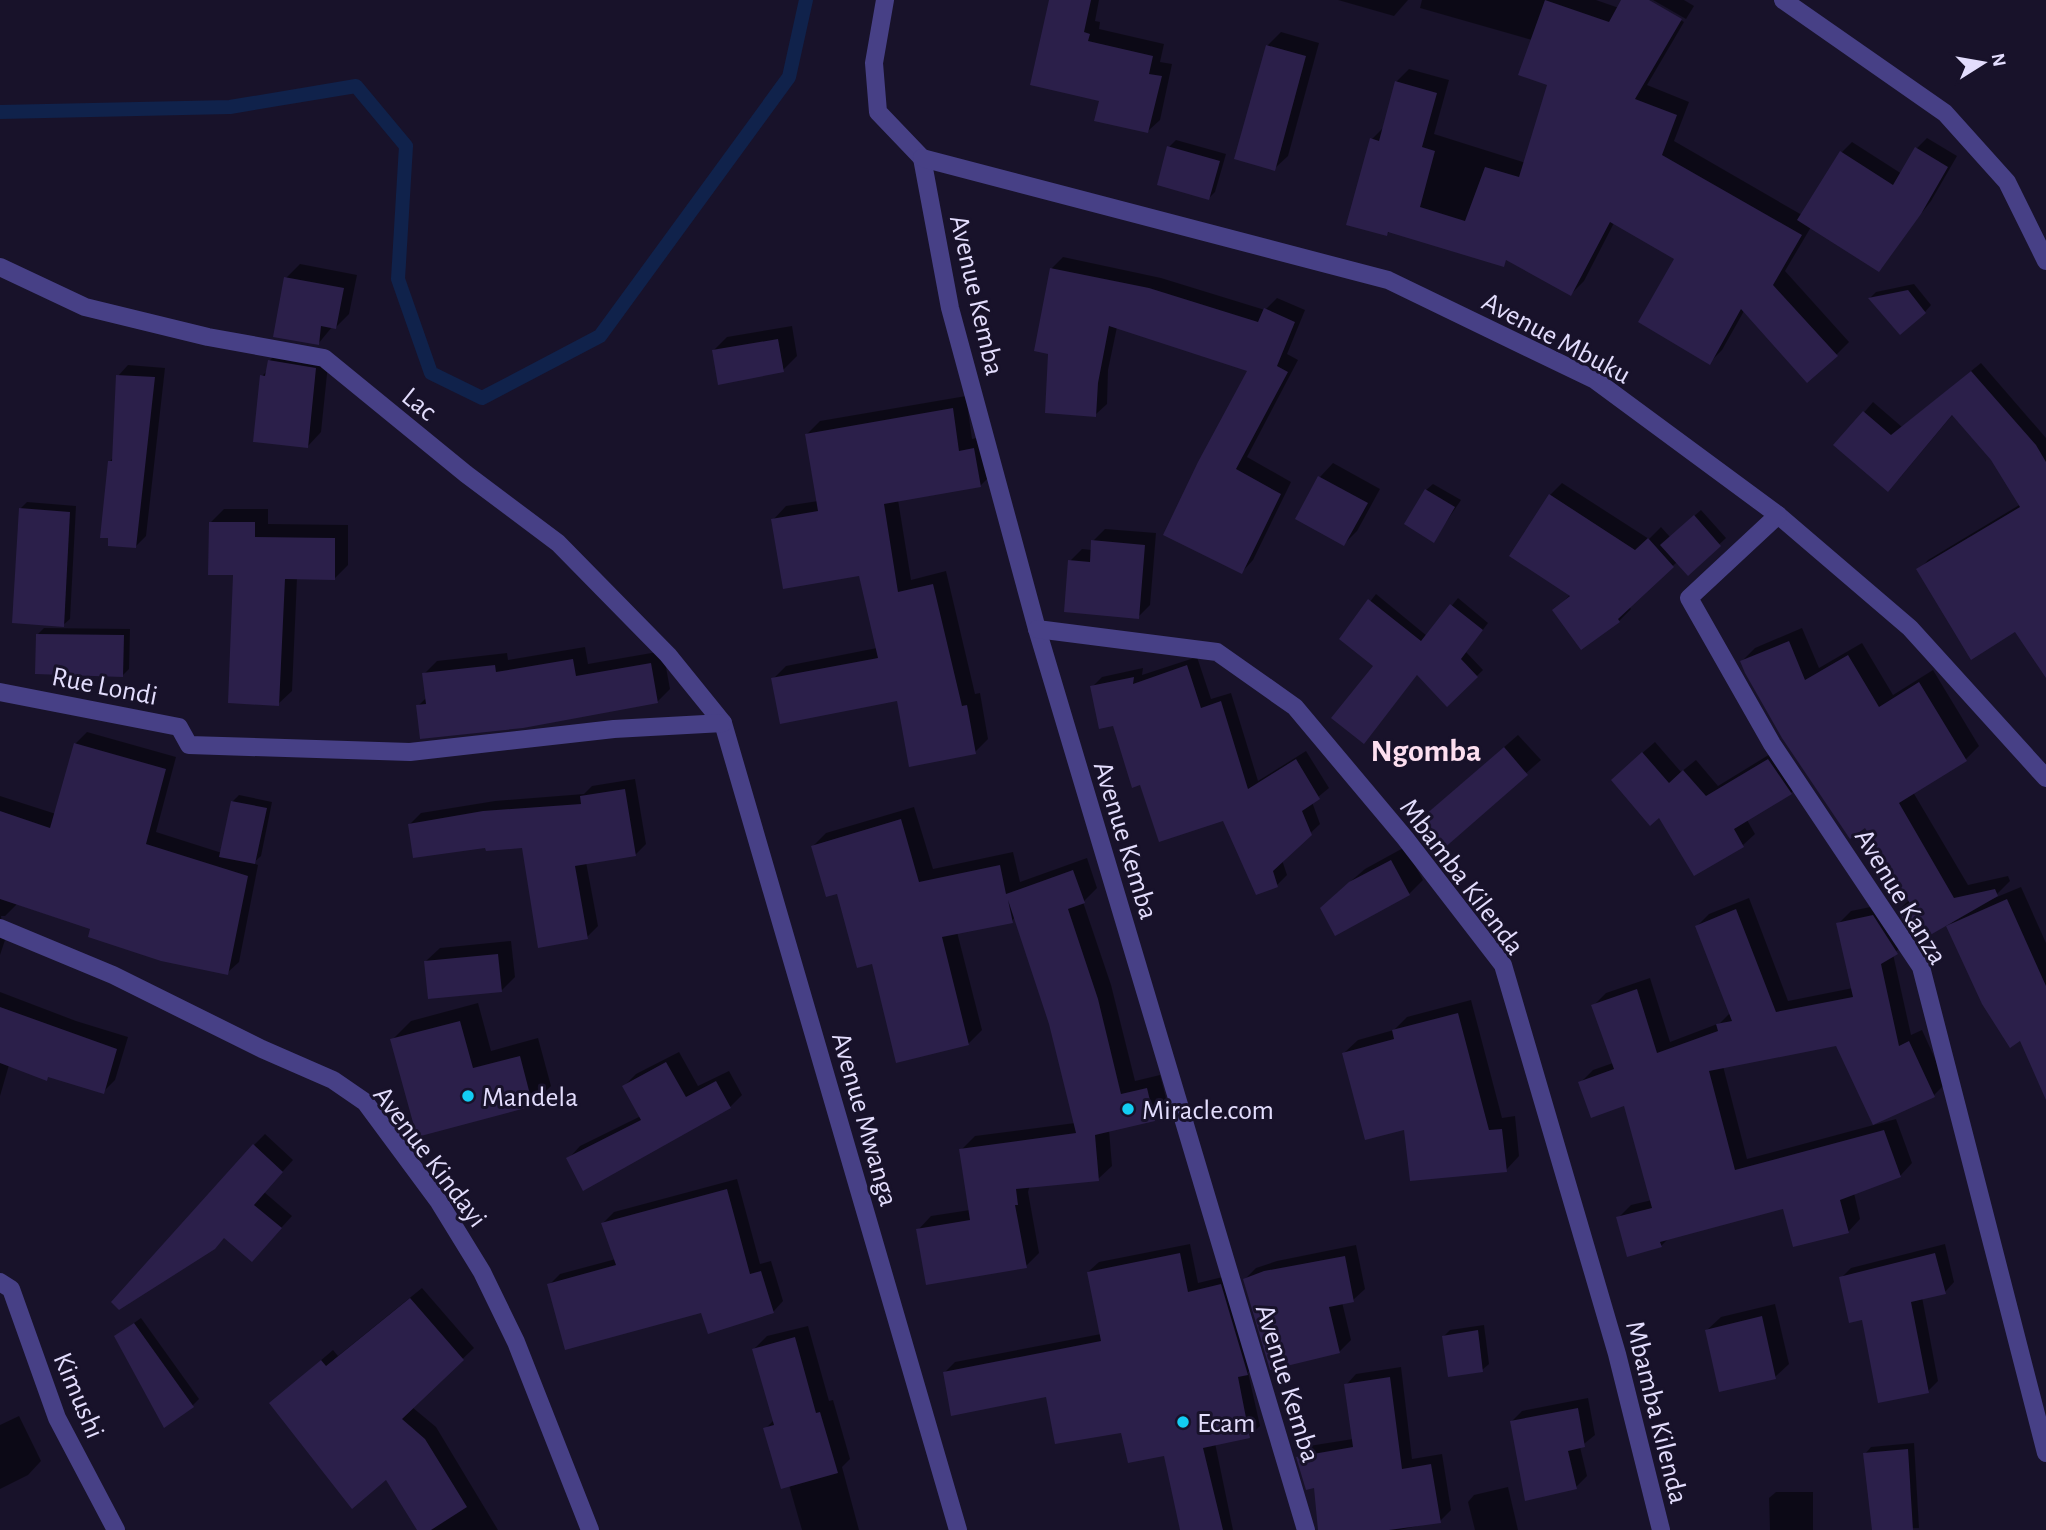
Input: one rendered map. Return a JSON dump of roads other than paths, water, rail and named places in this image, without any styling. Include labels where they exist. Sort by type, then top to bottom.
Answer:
[{"type":"street","points":[[885,0],[874,63],[878,112],[922,158]]},
{"type":"street","points":[[1783,0],[1945,113],[2007,182],[2046,261]]},
{"type":"street","name":"Avenue Mbuku","points":[[922,158],[1388,280],[1595,380],[1778,515],[1910,628],[2046,778]]},
{"type":"street","name":"Avenue Kemba","points":[[922,158],[950,308],[1037,629],[1306,1530]]},
{"type":"street","name":"Lac","points":[[0,267],[85,307],[208,337],[324,358],[466,474],[558,543],[668,655],[723,723]]},
{"type":"street","name":"Avenue Kanza","points":[[1778,515],[1689,598],[1772,744],[1922,967],[2046,1453]]},
{"type":"street","name":"Mbamba Kilenda","points":[[1037,629],[1217,652],[1295,707],[1405,838],[1503,965],[1610,1328],[1661,1530]]},
{"type":"street","name":"Rue Londi","points":[[0,692],[179,727],[189,745],[410,752],[614,729],[723,723]]},
{"type":"street","name":"Avenue Mwanga","points":[[723,723],[958,1530]]},
{"type":"street","name":"Avenue Kindayi","points":[[0,928],[113,975],[262,1049],[333,1080],[365,1102],[439,1202],[482,1272],[516,1342],[590,1530]]},
{"type":"street","name":"Kimushi","points":[[0,1282],[11,1289],[57,1418],[116,1530]]},
{"type":"waterway","points":[[0,112],[230,107],[356,86],[406,146],[398,279],[431,373],[482,398],[600,336],[789,77],[806,0]]},
{"type":"place","name":"Mandela","points":[[468,1096]]},
{"type":"place","name":"Miracle.com","points":[[1128,1109]]},
{"type":"place","name":"Ecam","points":[[1183,1422]]},
{"type":"district","name":"Ngomba","points":[[1426,750]]}]
